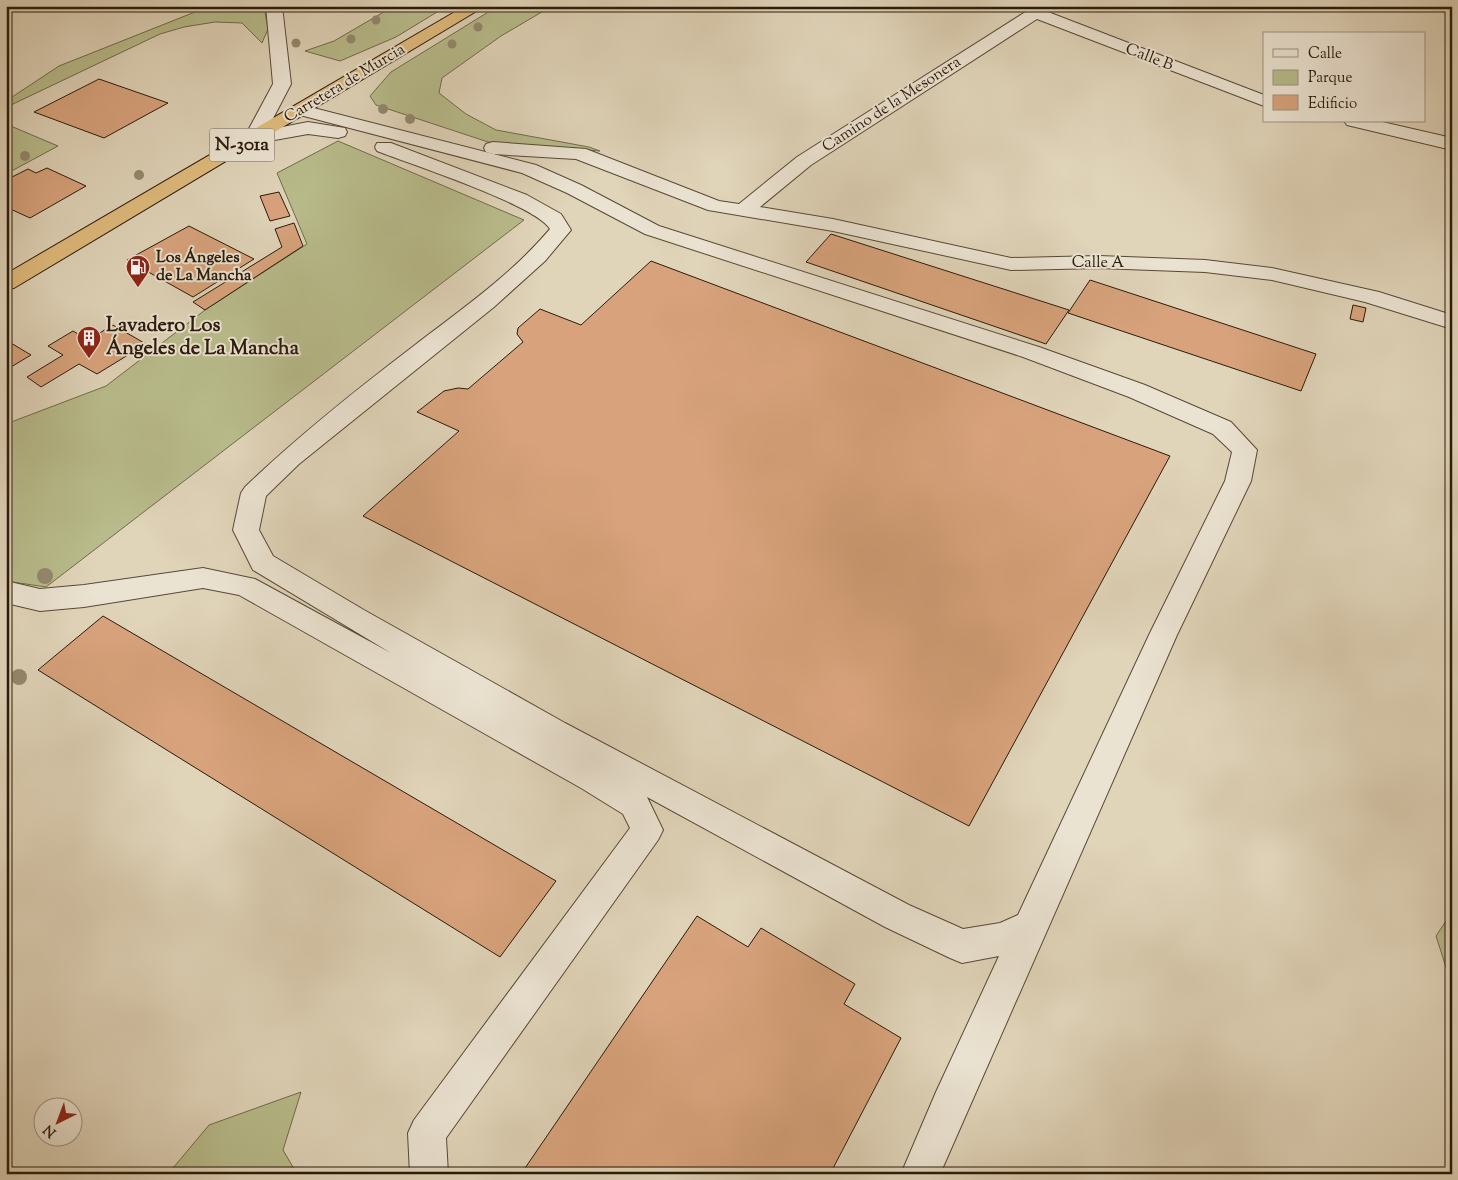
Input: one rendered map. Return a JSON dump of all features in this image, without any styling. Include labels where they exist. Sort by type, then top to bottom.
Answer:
[{"type":"highway","name":"Carretera de Murcia","points":[[6,283],[477,6]]},
{"type":"street","points":[[254,138],[282,84],[274,6]]},
{"type":"street","name":"Calle B","points":[[1041,10],[1263,101]]},
{"type":"street","name":"Camino de la Mesonera","points":[[743,211],[804,161],[1041,10]]},
{"type":"street","name":"Calle A","points":[[304,109],[344,104],[498,149],[579,153],[715,206],[833,225],[1011,264],[1099,262],[1205,266],[1272,274],[1371,298],[1452,322]]},
{"type":"street","points":[[304,109],[529,170],[574,189],[652,230],[1012,346],[1137,391],[1222,428],[1245,450],[1238,481],[1163,636],[920,1174]]},
{"type":"street","points":[[1357,122],[1452,144]]},
{"type":"street","points":[[254,138],[308,128],[347,133],[520,199],[554,218],[561,230],[538,257],[486,302],[422,351],[290,458],[254,493],[246,530],[263,564],[554,732],[897,916],[962,946],[1001,938],[1030,928]]},
{"type":"street","points":[[6,592],[40,600],[84,596],[203,578],[245,586],[592,778],[634,804],[647,830],[426,1133],[429,1174]]},
{"type":"green space","points":[[210,6],[264,6],[268,29],[262,43],[242,23],[215,22],[184,27],[160,34],[13,104],[6,111],[6,101],[59,66]]},
{"type":"green space","points":[[394,6],[447,6],[396,37],[340,61],[305,51],[334,41]]},
{"type":"green space","points":[[498,6],[552,6],[501,36],[442,78],[439,93],[466,114],[496,130],[589,147],[600,151],[488,142],[376,105],[370,96],[391,72]]},
{"type":"green space","points":[[6,124],[58,146],[6,174]]},
{"type":"green space","points":[[338,141],[524,220],[46,587],[6,581],[6,424],[106,386],[205,310],[307,244],[277,173]]},
{"type":"green space","points":[[1448,918],[1452,920],[1452,986],[1436,936]]},
{"type":"green space","points":[[301,1092],[283,1150],[297,1174],[168,1174],[209,1125]]},
{"type":"building","points":[[99,79],[168,103],[104,138],[34,112]]},
{"type":"building","points":[[47,168],[86,186],[30,218],[6,207],[6,180],[28,169],[36,173]]},
{"type":"building","points":[[279,192],[290,216],[270,221],[260,196]]},
{"type":"building","points":[[294,223],[303,246],[205,310],[193,302],[282,247],[275,229]]},
{"type":"building","points":[[189,226],[254,259],[193,297],[127,260]]},
{"type":"building","points":[[831,234],[1069,310],[1046,344],[806,262]]},
{"type":"building","points":[[651,261],[1170,456],[969,826],[363,516],[459,431],[417,412],[444,391],[458,388],[468,389],[523,342],[517,334],[518,328],[540,309],[581,325]]},
{"type":"building","points":[[1090,280],[1316,354],[1301,391],[1068,313]]},
{"type":"building","points":[[1353,305],[1366,308],[1363,322],[1350,319]]},
{"type":"building","name":"Lavadero Los Ángeles de La Mancha","points":[[113,325],[146,344],[97,374],[79,364],[41,387],[27,377],[63,355],[48,346],[73,331],[88,340]]},
{"type":"building","points":[[11,343],[31,355],[6,370],[6,346]]},
{"type":"building","points":[[103,616],[556,881],[500,957],[38,670]]},
{"type":"building","points":[[697,916],[748,947],[761,928],[855,984],[844,1004],[901,1038],[830,1174],[521,1174]]},
{"type":"place","name":"Los Ángeles de La Mancha","points":[[138,288]]},
{"type":"place","name":"Lavadero Los Ángeles de La Mancha","points":[[89,359]]}]
